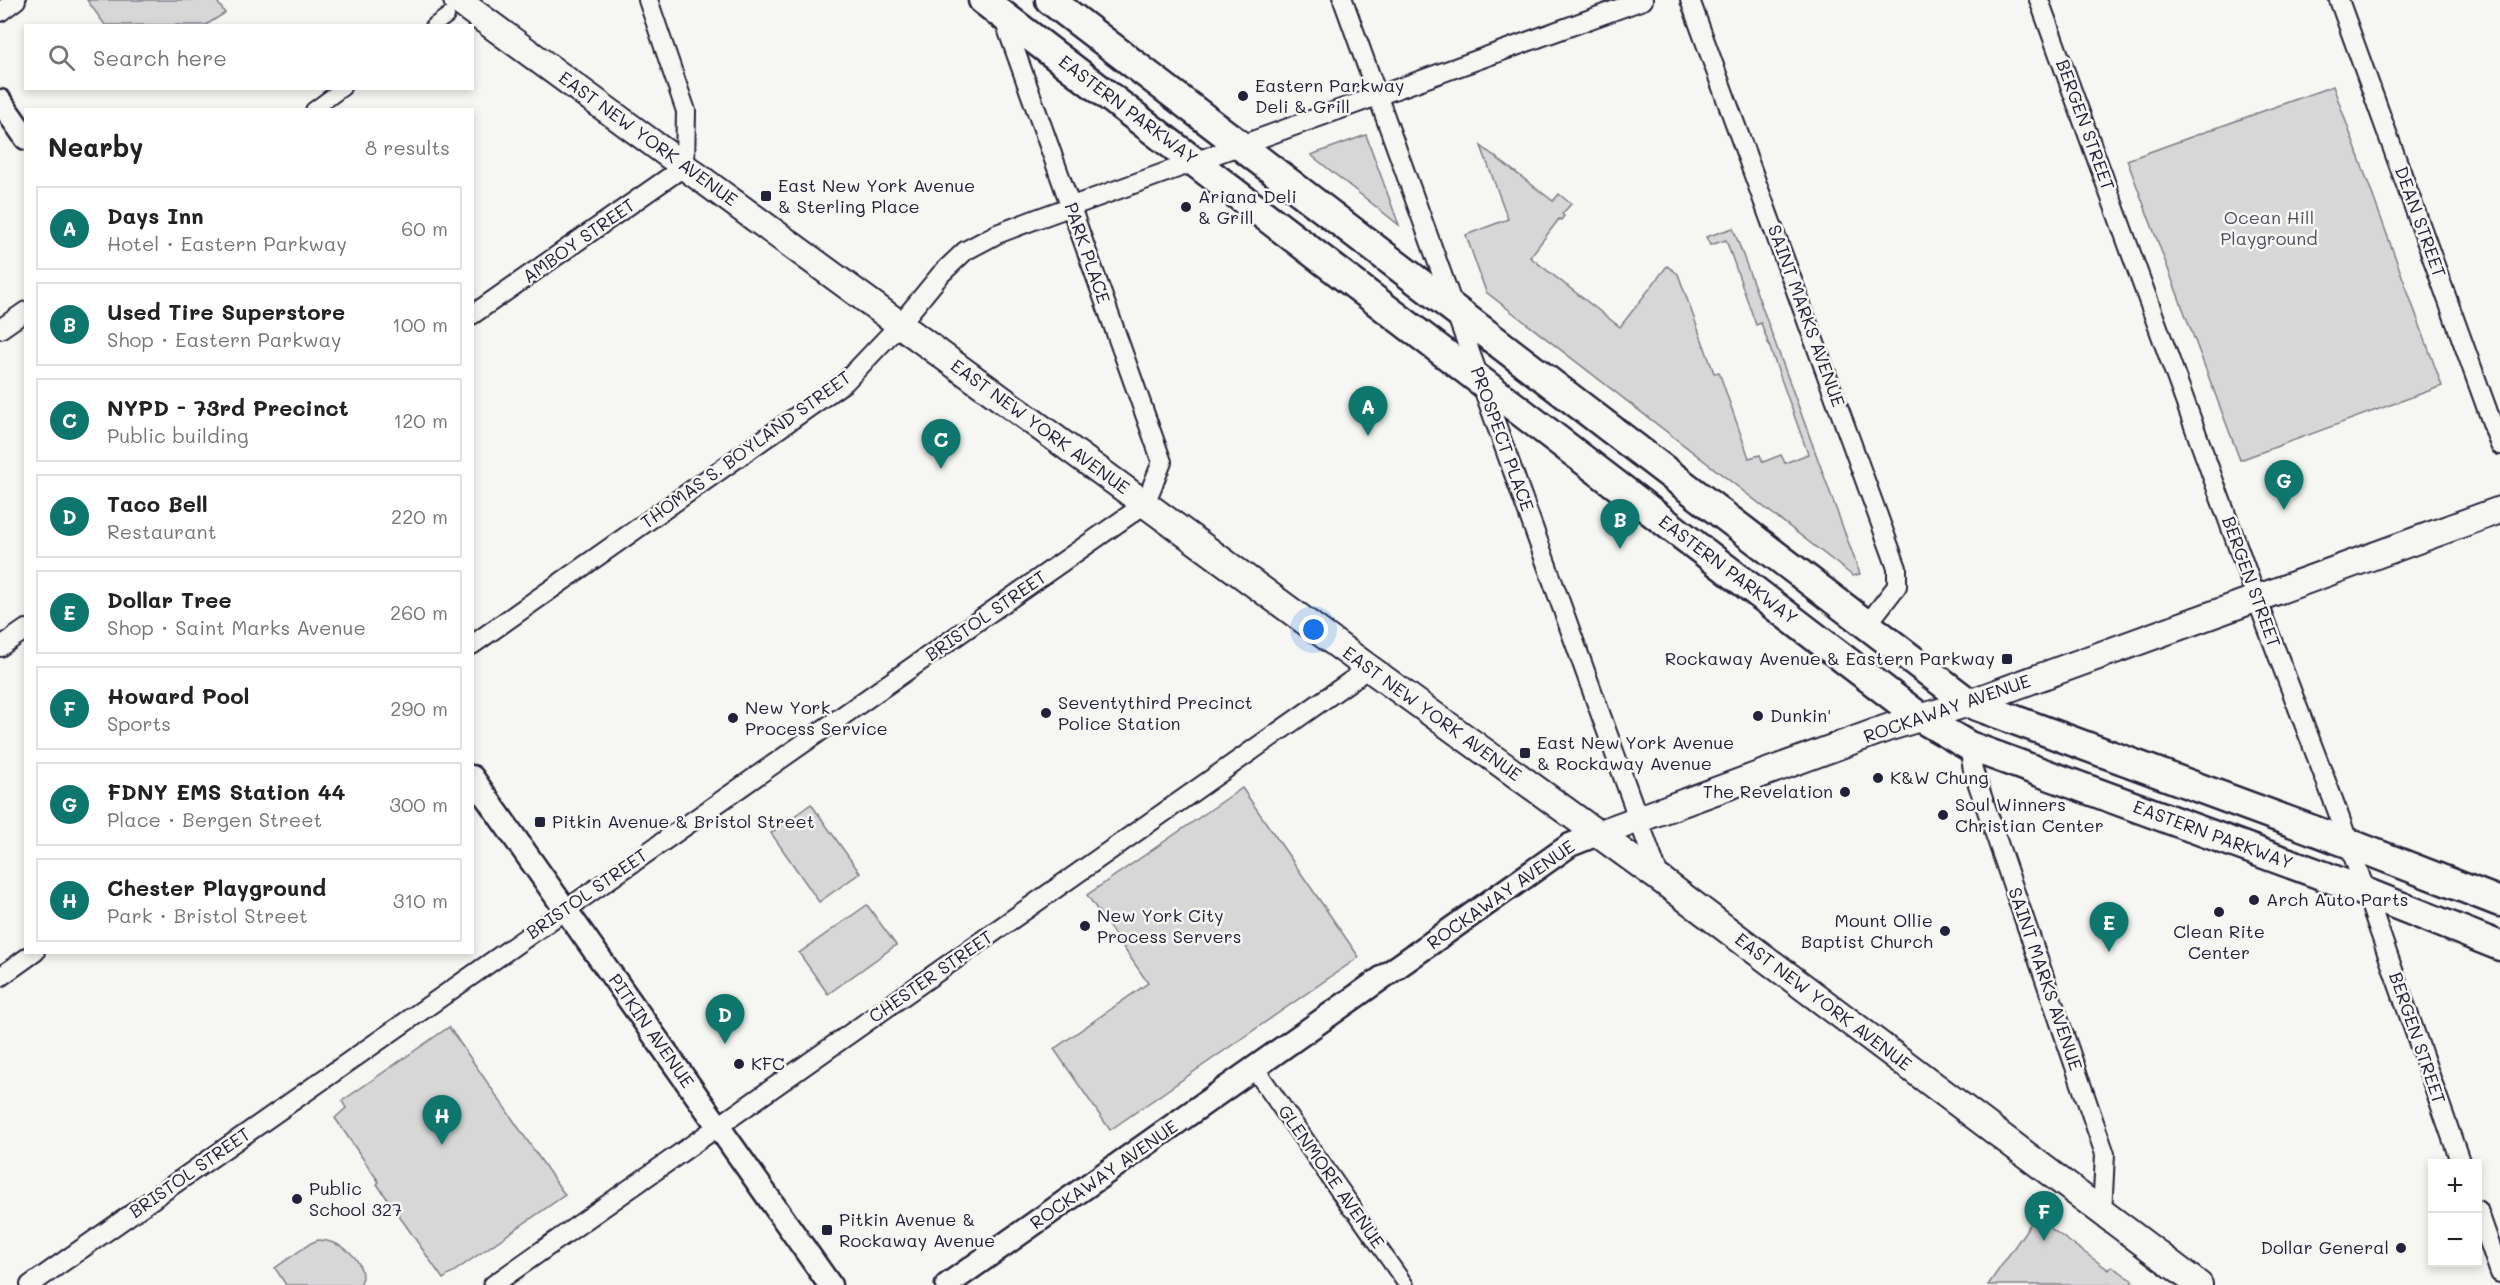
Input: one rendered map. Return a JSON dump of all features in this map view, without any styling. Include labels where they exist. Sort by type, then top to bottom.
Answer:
[{"type":"main road","points":[[1050,0],[1969,703],[2348,843],[2500,902]]},
{"type":"main road","name":"EASTERN PARKWAY","points":[[994,5],[1195,162],[1922,718],[1969,746],[2366,892],[2500,946]]},
{"type":"main road","name":"EAST NEW YORK AVENUE","points":[[452,8],[685,166],[1660,879],[2199,1285]]},
{"type":"main road","name":"ROCKAWAY AVENUE","points":[[1598,834],[1969,703],[2500,510]]},
{"type":"street","points":[[0,12],[16,0]]},
{"type":"street","points":[[648,0],[686,111],[685,166]]},
{"type":"street","name":"PROSPECT PLACE","points":[[1343,0],[1660,879]]},
{"type":"street","name":"THOMAS S. BOYLAND STREET","points":[[474,644],[845,382],[900,324],[941,274],[965,251],[997,234],[1643,0]]},
{"type":"street","name":"SAINT MARKS AVENUE","points":[[1690,0],[1898,568],[1897,586],[1866,626]]},
{"type":"street","name":"BERGEN STREET","points":[[2039,0],[2366,892],[2459,1159]]},
{"type":"street","name":"DEAN STREET","points":[[2339,0],[2500,445]]},
{"type":"street","name":"PARK PLACE","points":[[994,5],[1071,207],[1162,462],[1145,504]]},
{"type":"street","points":[[435,24],[452,8]]},
{"type":"street","points":[[316,108],[340,90]]},
{"type":"street","points":[[0,101],[24,135]]},
{"type":"street","name":"AMBOY STREET","points":[[474,314],[685,166]]},
{"type":"street","points":[[0,329],[24,313]]},
{"type":"street","name":"BRISTOL STREET","points":[[30,1285],[1145,504]]},
{"type":"street","points":[[0,647],[24,630]]},
{"type":"street","name":"CHESTER STREET","points":[[493,1285],[1369,668]]},
{"type":"street","name":"SAINT MARKS AVENUE","points":[[1969,746],[1973,770],[2105,1154],[2102,1214]]},
{"type":"street","name":"PITKIN AVENUE","points":[[474,780],[830,1285]]},
{"type":"street","name":"ROCKAWAY AVENUE","points":[[947,1285],[1570,844],[1598,834]]},
{"type":"street","points":[[0,977],[31,954]]},
{"type":"street","name":"GLENMORE AVENUE","points":[[1255,1069],[1406,1285]]},
{"type":"street","points":[[2479,1213],[2500,1273]]},
{"type":"green space","points":[[87,0],[216,0],[225,13],[208,24],[104,24]]},
{"type":"green space","name":"Ocean Hill Playground","points":[[2333,86],[2442,386],[2240,460],[2127,160]]},
{"type":"green space","points":[[1366,135],[1399,225],[1311,155]]},
{"type":"green space","points":[[1481,146],[1553,201],[1559,194],[1571,204],[1562,214],[1564,216],[1561,220],[1559,219],[1530,257],[1620,327],[1667,266],[1678,274],[1714,373],[1719,372],[1749,458],[1760,455],[1763,462],[1781,455],[1785,463],[1808,454],[1761,323],[1756,325],[1726,240],[1710,245],[1706,237],[1733,228],[1860,574],[1853,576],[1486,292],[1466,235],[1508,219]]},
{"type":"green space","points":[[1242,788],[1359,957],[1110,1130],[1054,1049],[1148,983],[1087,895]]},
{"type":"green space","points":[[811,804],[860,873],[819,902],[771,833]]},
{"type":"green space","points":[[867,905],[896,945],[828,994],[799,953]]},
{"type":"green space","points":[[449,1027],[565,1195],[443,1279],[377,1184],[379,1182],[335,1118],[346,1108],[342,1101]]},
{"type":"green space","points":[[2035,1217],[2109,1270],[2112,1266],[2133,1281],[2129,1285],[1988,1285]]},
{"type":"green space","points":[[318,1240],[343,1248],[356,1259],[362,1275],[361,1285],[286,1285],[275,1268]]},
{"type":"place","name":"Eastern Parkway Deli & Grill","points":[[1243,96]]},
{"type":"place","name":"East New York Avenue & Sterling Place","points":[[766,196]]},
{"type":"place","name":"Ariana Deli & Grill","points":[[1186,207]]},
{"type":"place","name":"Days Inn","points":[[1368,436]]},
{"type":"place","name":"NYPD - 73rd Precinct","points":[[941,469]]},
{"type":"place","name":"FDNY EMS Station 44","points":[[2284,510]]},
{"type":"place","name":"Used Tire Superstore","points":[[1620,549]]},
{"type":"place","name":"Rockaway Avenue & Eastern Parkway","points":[[2007,659]]},
{"type":"place","name":"Seventythird Precinct Police Station","points":[[1046,713]]},
{"type":"place","name":"Dunkin'","points":[[1758,716]]},
{"type":"place","name":"New York Process Service","points":[[733,718]]},
{"type":"place","name":"East New York Avenue & Rockaway Avenue","points":[[1525,753]]},
{"type":"place","name":"K&W Chung","points":[[1878,778]]},
{"type":"place","name":"The Revelation","points":[[1845,792]]},
{"type":"place","name":"Soul Winners Christian Center","points":[[1943,815]]},
{"type":"place","name":"Pitkin Avenue & Bristol Street","points":[[540,822]]},
{"type":"place","name":"Arch Auto Parts","points":[[2254,900]]},
{"type":"place","name":"Clean Rite Center","points":[[2219,912]]},
{"type":"place","name":"New York City Process Servers","points":[[1085,926]]},
{"type":"place","name":"Mount Ollie Baptist Church","points":[[1945,931]]},
{"type":"place","name":"Dollar Tree","points":[[2109,952]]},
{"type":"place","name":"Taco Bell","points":[[725,1044]]},
{"type":"place","name":"KFC","points":[[739,1064]]},
{"type":"place","name":"Chester Playground","points":[[442,1145]]},
{"type":"place","name":"Public School 327","points":[[297,1199]]},
{"type":"place","name":"Pitkin Avenue & Rockaway Avenue","points":[[827,1230]]},
{"type":"place","name":"Howard Pool","points":[[2044,1241]]},
{"type":"place","name":"Dollar General","points":[[2401,1248]]}]
